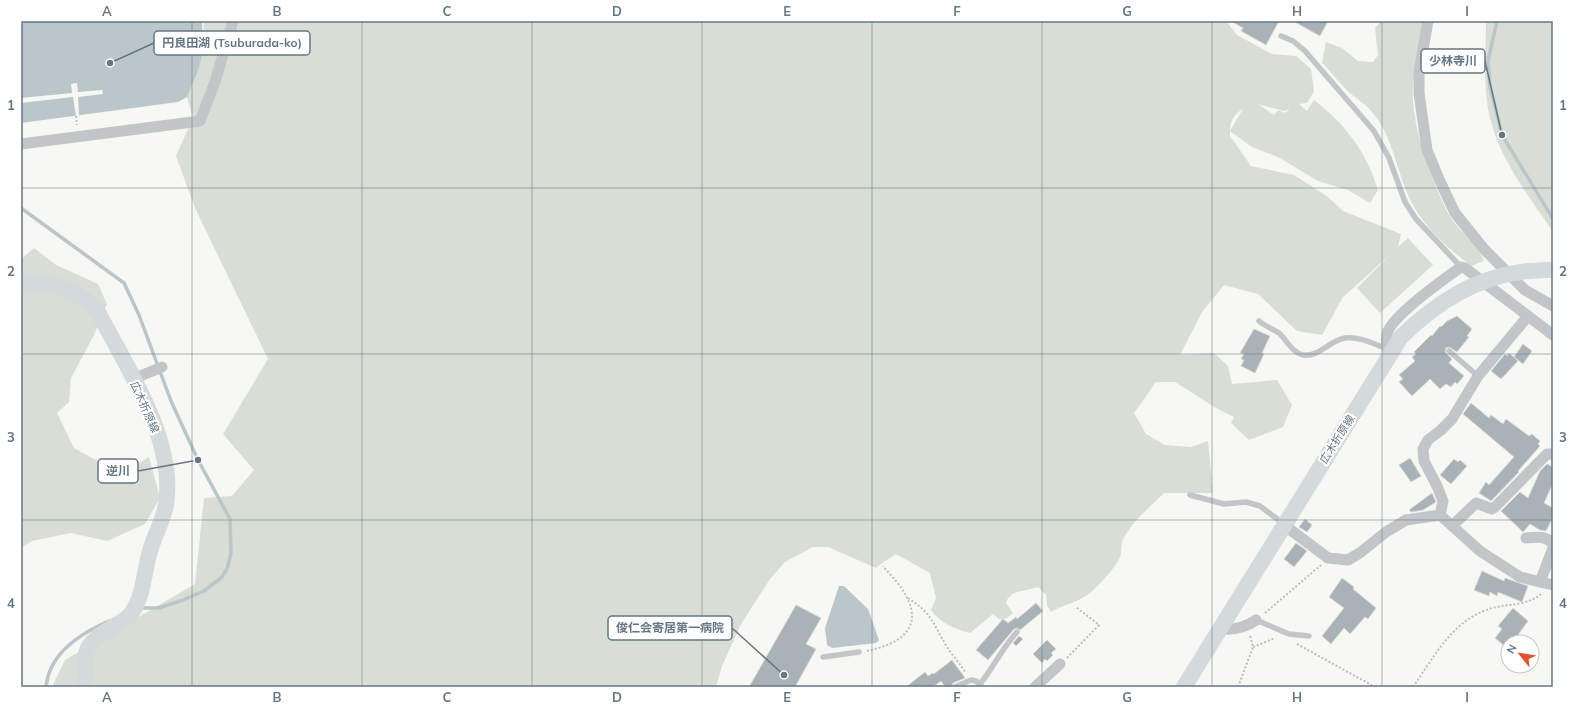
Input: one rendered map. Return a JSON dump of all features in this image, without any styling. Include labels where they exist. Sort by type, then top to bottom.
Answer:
[{"type":"main road","name":"広木折原線","points":[[1184,687],[1389,351],[1401,337],[1413,325],[1445,300],[1475,284],[1509,273],[1553,270]]},
{"type":"main road","name":"広木折原線","points":[[21,285],[35,283],[56,286],[73,291],[91,304],[99,314],[157,428],[168,489],[165,507],[149,552],[141,591],[132,612],[122,621],[98,636],[87,648],[85,661],[86,687]]},
{"type":"street","points":[[21,144],[200,121],[215,82],[233,21]]},
{"type":"street","points":[[1428,21],[1420,72],[1419,93],[1427,150],[1455,213],[1484,249],[1524,290],[1553,306]]},
{"type":"street","points":[[1389,351],[1386,340],[1388,330],[1395,322],[1426,292],[1463,267],[1553,335]]},
{"type":"street","points":[[1440,515],[1443,501],[1438,486],[1424,461],[1423,449],[1428,440],[1452,419],[1478,376],[1528,316]]},
{"type":"street","points":[[133,379],[162,367]]},
{"type":"street","points":[[1452,526],[1476,503],[1492,509],[1495,507],[1547,454],[1553,454]]},
{"type":"street","points":[[1440,515],[1480,551],[1520,577],[1553,585]]},
{"type":"street","points":[[1284,525],[1328,558],[1348,560],[1361,552],[1386,532],[1406,520],[1440,515]]},
{"type":"street","points":[[1526,538],[1540,537],[1550,540],[1553,545]]},
{"type":"street","points":[[1540,582],[1553,548]]},
{"type":"street","points":[[1220,629],[1230,630],[1252,623]]},
{"type":"street","points":[[1035,687],[1060,664]]},
{"type":"lane","points":[[1281,36],[1293,41],[1305,51],[1374,131],[1389,158],[1405,202],[1416,219],[1463,267]]},
{"type":"lane","points":[[1259,322],[1280,334],[1295,350],[1302,355],[1314,354],[1332,343],[1345,338],[1359,339],[1389,351]]},
{"type":"lane","points":[[1449,351],[1478,376]]},
{"type":"lane","points":[[1190,494],[1224,504],[1246,502],[1260,506],[1284,525]]},
{"type":"lane","points":[[1252,623],[1289,634],[1309,636]]},
{"type":"lane","points":[[955,687],[971,680],[981,685],[1004,646],[1017,632]]},
{"type":"lane","points":[[823,657],[859,652]]},
{"type":"path","points":[[1238,687],[1253,646],[1252,623],[1328,558]]},
{"type":"path","points":[[859,652],[883,648],[905,634],[911,627],[912,610],[907,598],[883,566]]},
{"type":"path","points":[[1413,687],[1442,645],[1457,627],[1471,617],[1490,609],[1524,603],[1539,596],[1553,585]]},
{"type":"path","points":[[907,598],[928,613],[947,646],[971,680]]},
{"type":"path","points":[[1060,664],[1088,638],[1099,625],[1076,607]]},
{"type":"path","points":[[1253,646],[1281,636]]},
{"type":"path","points":[[1296,644],[1375,687]]},
{"type":"shaded area","points":[[21,21],[202,21],[203,53],[187,97],[178,102],[21,123]]},
{"type":"shaded area","points":[[204,21],[1226,21],[1237,35],[1272,54],[1296,56],[1311,69],[1314,91],[1307,103],[1299,104],[1307,111],[1314,100],[1336,119],[1354,140],[1361,151],[1378,190],[1370,203],[1348,190],[1318,181],[1278,157],[1252,147],[1230,131],[1230,136],[1251,166],[1294,175],[1328,197],[1343,211],[1401,234],[1398,247],[1408,238],[1433,265],[1380,313],[1357,288],[1390,255],[1343,297],[1322,335],[1297,331],[1258,294],[1224,285],[1202,312],[1180,355],[1214,353],[1228,366],[1232,384],[1277,380],[1292,405],[1283,427],[1249,440],[1231,423],[1234,417],[1216,408],[1175,382],[1156,382],[1134,413],[1146,434],[1165,445],[1191,447],[1208,441],[1213,493],[1164,493],[1130,528],[1124,538],[1120,557],[1111,572],[1090,593],[1051,612],[1047,605],[1046,595],[1038,587],[1014,593],[1008,598],[1006,603],[1013,613],[1007,618],[1000,620],[993,614],[970,633],[959,630],[939,619],[931,610],[936,598],[930,573],[896,554],[876,568],[828,547],[813,547],[785,562],[770,579],[741,624],[722,666],[716,687],[52,687],[65,660],[195,584],[204,498],[232,496],[254,470],[223,434],[268,359],[195,208],[176,156],[193,118],[187,97],[203,53]],"holes":[[[1258,104],[1284,111],[1290,109],[1285,113],[1278,110],[1274,115]],[[1243,109],[1230,131],[1238,112]]]},
{"type":"shaded area","points":[[1381,21],[1424,21],[1413,84],[1413,100],[1418,134],[1435,185],[1449,215],[1477,248],[1484,261],[1471,266],[1442,242],[1425,223],[1411,202],[1392,150],[1379,121],[1370,109],[1347,90],[1322,63],[1326,42],[1342,48],[1358,61],[1373,62],[1378,55],[1375,28]]},
{"type":"shaded area","points":[[1486,21],[1553,21],[1553,232],[1510,167],[1503,154],[1492,125],[1486,87]]},
{"type":"shaded area","points":[[34,248],[56,265],[98,284],[107,304],[94,335],[71,378],[69,402],[57,413],[74,448],[94,459],[125,471],[149,457],[160,498],[145,524],[107,541],[71,533],[32,541],[21,548],[21,259]]},
{"type":"shaded area","points":[[839,586],[844,586],[868,609],[879,640],[876,643],[832,648],[827,645],[825,628]]},
{"type":"pier","points":[[77,83],[78,92],[102,90],[103,94],[78,97],[79,116],[76,116],[73,97],[21,103],[21,98],[72,93],[71,84]]},
{"type":"building","points":[[1231,21],[1279,21],[1266,45],[1241,31],[1243,28]]},
{"type":"building","points":[[1293,21],[1328,21],[1320,36]]},
{"type":"building","points":[[1457,316],[1472,329],[1467,336],[1469,337],[1457,352],[1449,347],[1446,348],[1445,352],[1452,359],[1449,363],[1464,376],[1457,384],[1455,382],[1451,387],[1446,384],[1440,389],[1430,379],[1412,396],[1399,382],[1403,379],[1399,375],[1415,361],[1412,357],[1416,354],[1414,352],[1431,335],[1432,336],[1440,326],[1441,327],[1447,321]]},
{"type":"building","points":[[1254,329],[1270,336],[1262,353],[1264,354],[1255,373],[1241,366],[1244,360],[1241,359],[1244,354],[1240,353]]},
{"type":"building","points":[[1523,344],[1532,351],[1523,364],[1514,357]]},
{"type":"building","points":[[1509,353],[1518,361],[1501,379],[1491,371],[1505,354],[1507,356]]},
{"type":"building","points":[[1471,403],[1489,418],[1491,415],[1503,424],[1506,419],[1529,436],[1532,434],[1540,441],[1538,444],[1540,446],[1518,471],[1519,472],[1491,501],[1479,493],[1486,482],[1489,485],[1514,457],[1463,414]]},
{"type":"building","points":[[1410,458],[1421,476],[1411,482],[1399,465]]},
{"type":"building","points":[[1454,459],[1458,462],[1460,460],[1467,466],[1451,484],[1440,475]]},
{"type":"building","points":[[1547,464],[1553,467],[1553,483],[1544,503],[1553,508],[1553,517],[1546,531],[1540,530],[1530,524],[1523,532],[1501,511],[1520,492],[1528,498],[1540,471]]},
{"type":"building","points":[[1432,493],[1436,502],[1423,510],[1411,512],[1409,510]]},
{"type":"building","points":[[1305,519],[1312,525],[1307,532],[1299,527]]},
{"type":"building","points":[[1296,543],[1307,551],[1294,567],[1284,559]]},
{"type":"building","points":[[1482,571],[1504,581],[1505,578],[1528,586],[1522,602],[1498,592],[1497,596],[1490,592],[1489,596],[1474,590]]},
{"type":"building","points":[[1342,578],[1376,608],[1368,619],[1365,617],[1350,634],[1344,628],[1331,644],[1322,636],[1344,608],[1329,597]]},
{"type":"building","points":[[1036,603],[1043,611],[1020,630],[1017,628],[1014,629],[988,660],[976,650],[1003,619],[1008,623],[1016,617],[1017,619]]},
{"type":"building","points":[[796,605],[821,618],[806,644],[816,649],[795,687],[749,687]]},
{"type":"building","points":[[1513,608],[1528,621],[1519,634],[1500,634],[1500,642],[1495,638],[1502,629],[1498,626]]},
{"type":"building","points":[[1019,636],[1023,639],[1016,646],[1013,643]]},
{"type":"building","points":[[1047,640],[1056,649],[1051,653],[1053,655],[1047,661],[1045,659],[1042,663],[1033,654]]},
{"type":"building","points":[[952,660],[965,678],[953,683],[951,687],[945,687],[941,681],[933,687],[906,687],[925,672],[928,676],[933,673],[934,674]]},
{"type":"waterway","points":[[1497,21],[1488,61],[1490,86],[1502,135],[1553,219]]},
{"type":"waterway","points":[[21,208],[124,283],[139,315],[171,401],[198,460],[230,519],[231,553],[227,569],[222,577],[204,591],[183,600],[159,608],[140,608]]},
{"type":"waterway","points":[[46,687],[48,675],[60,654],[78,638],[109,621]]},
{"type":"place","name":"円良田湖 (Tsuburada-ko)","points":[[110,63]]},
{"type":"place","name":"少林寺川","points":[[1502,135]]},
{"type":"place","name":"逆川","points":[[198,460]]},
{"type":"place","name":"俊仁会寄居第一病院","points":[[784,675]]}]
